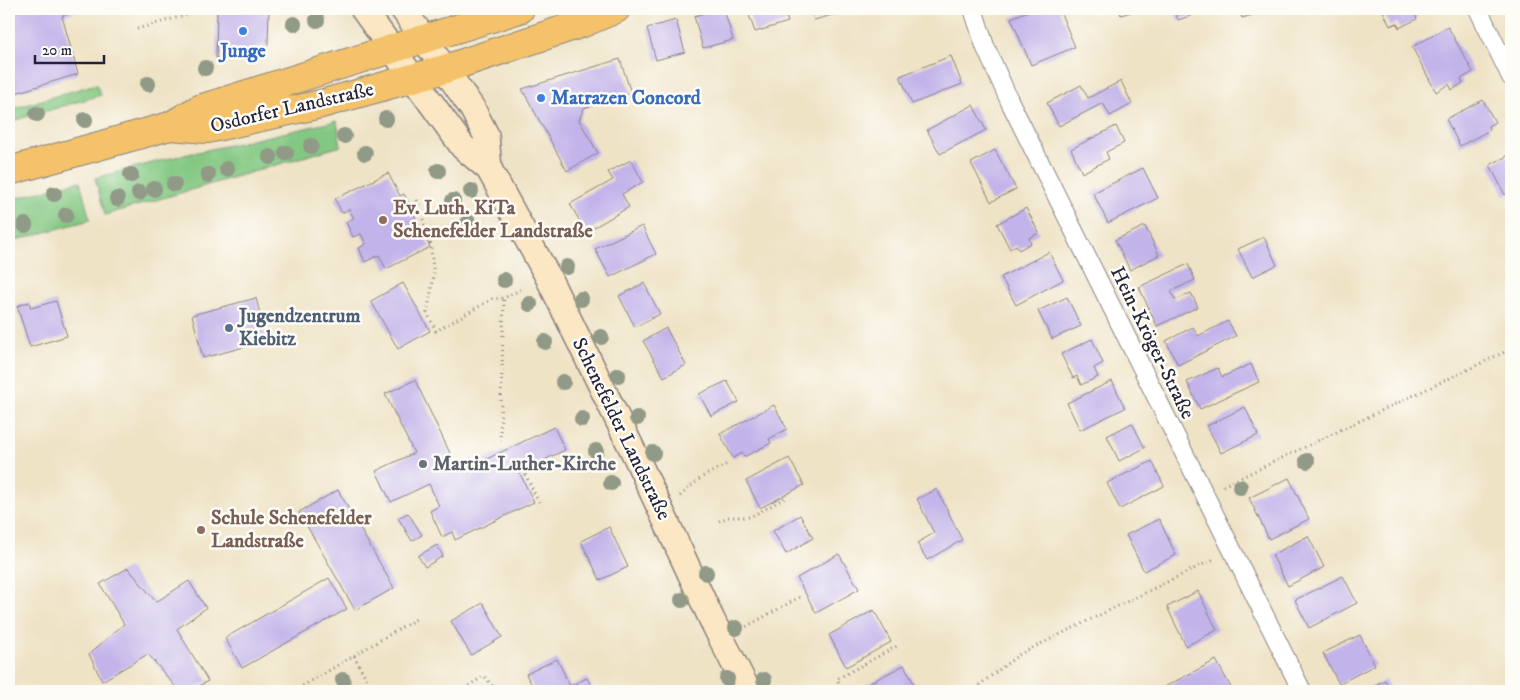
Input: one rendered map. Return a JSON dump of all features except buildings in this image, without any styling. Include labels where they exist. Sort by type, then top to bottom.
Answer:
[{"type":"main road","name":"Schenefelder Landstraße","points":[[362,9],[463,147],[489,169],[547,275],[636,457],[712,620],[748,691]]},
{"type":"main road","name":"Schenefelder Landstraße","points":[[403,9],[472,108],[486,135],[489,169]]},
{"type":"main road","name":"Osdorfer Landstraße","points":[[9,171],[170,126],[199,109],[520,9]]},
{"type":"main road","name":"Osdorfer Landstraße","points":[[170,126],[207,129],[321,104],[445,69],[583,24],[616,9]]},
{"type":"street","name":"Hein-Kröger-Straße","points":[[974,9],[986,46],[1010,102],[1302,691]]},
{"type":"street","points":[[1478,9],[1511,77]]},
{"type":"path","points":[[137,29],[186,15]]},
{"type":"path","points":[[417,200],[430,242],[434,276],[427,313],[436,330],[492,299],[504,298],[524,288]]},
{"type":"path","points":[[500,441],[504,298]]},
{"type":"path","points":[[1204,495],[1511,349]]},
{"type":"path","points":[[680,496],[702,477],[729,463]]},
{"type":"path","points":[[523,470],[538,502]]},
{"type":"path","points":[[719,521],[728,516],[750,517],[785,498]]},
{"type":"path","points":[[971,691],[1020,654],[1231,550]]},
{"type":"path","points":[[742,629],[800,597]]},
{"type":"path","points":[[294,691],[416,619]]},
{"type":"path","points":[[844,691],[837,679],[899,645]]},
{"type":"path","points":[[354,656],[373,691]]},
{"type":"path","points":[[460,691],[484,676],[497,691]]},
{"type":"path","points":[[29,691],[81,685],[116,691]]},
{"type":"green space","points":[[96,84],[101,95],[9,122],[9,110]]},
{"type":"green space","points":[[337,121],[341,146],[105,215],[95,178],[171,158]]},
{"type":"green space","points":[[80,181],[90,220],[9,242],[9,200]]},
{"type":"place","name":"Junge","points":[[243,31]]},
{"type":"place","name":"Matrazen Concord","points":[[541,98]]},
{"type":"place","name":"Ev. Luth. KiTa Schenefelder Landstraße","points":[[383,220]]},
{"type":"place","name":"Jugendzentrum Kiebitz","points":[[229,328]]},
{"type":"place","name":"Martin-Luther-Kirche","points":[[423,464]]},
{"type":"place","name":"Schule Schenefelder Landstraße","points":[[201,530]]}]
